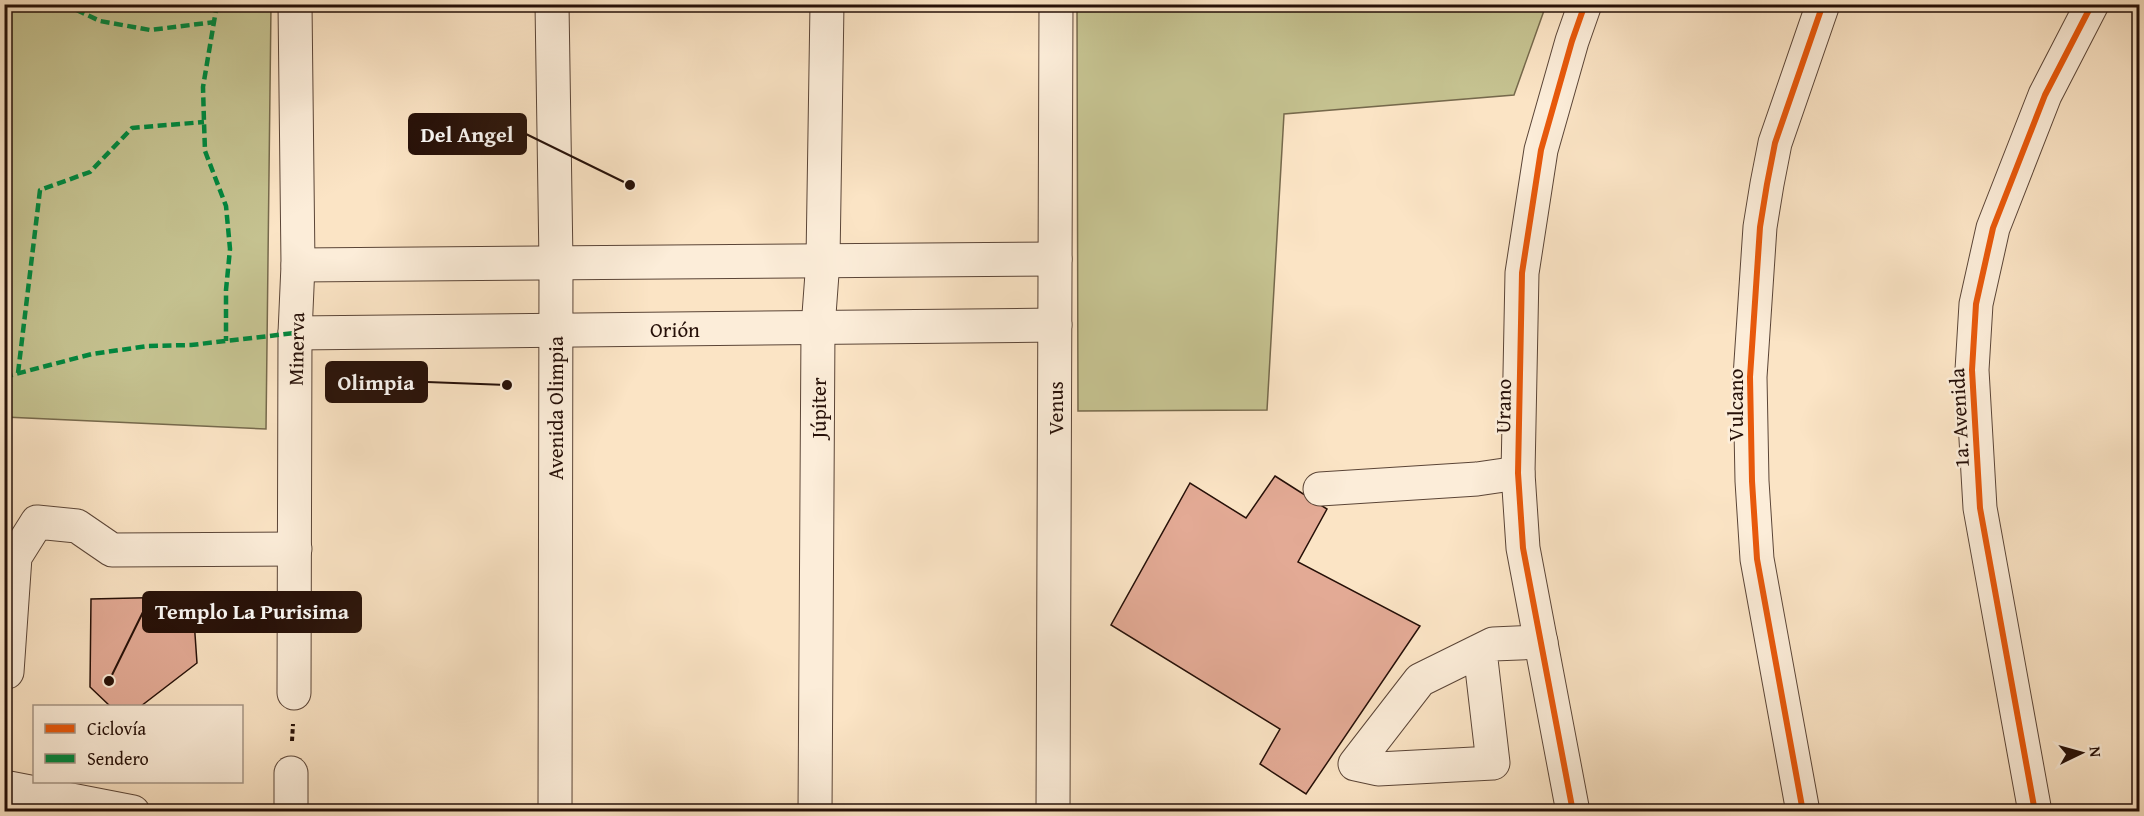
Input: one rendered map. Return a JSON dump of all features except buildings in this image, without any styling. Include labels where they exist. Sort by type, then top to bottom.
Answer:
[{"type":"street","name":"Minerva","points":[[294,693],[295,333],[298,266],[295,4]]},
{"type":"street","name":"Avenida Olimpia","points":[[552,4],[556,262],[555,812]]},
{"type":"street","name":"Júpiter","points":[[815,812],[818,328],[823,260],[827,4]]},
{"type":"street","name":"Venus","points":[[1053,812],[1056,4]]},
{"type":"street","name":"Urano","points":[[1573,812],[1523,548],[1518,473],[1522,273],[1541,150],[1585,4]]},
{"type":"street","name":"Vulcano","points":[[1803,812],[1757,559],[1752,481],[1750,377],[1760,227],[1775,143],[1823,4]]},
{"type":"street","name":"1a. Avenida","points":[[2036,812],[1980,508],[1972,370],[1976,304],[1993,228],[2045,96],[2092,4]]},
{"type":"street","points":[[298,266],[1055,259]]},
{"type":"street","name":"Orión","points":[[295,333],[1055,325]]},
{"type":"street","points":[[1320,489],[1477,479],[1518,473]]},
{"type":"street","points":[[8,672],[15,557],[37,522],[77,526],[112,550],[295,549]]},
{"type":"street","points":[[1480,651],[1493,763],[1378,769],[1355,764],[1420,680],[1493,644],[1541,642]]},
{"type":"street","points":[[291,773],[291,812]]},
{"type":"street","points":[[4,787],[133,812]]},
{"type":"path","points":[[291,773],[294,693]]},
{"type":"shaded area","points":[[5,4],[271,5],[266,429],[5,417]]},
{"type":"shaded area","points":[[1077,4],[1546,5],[1514,95],[1284,114],[1267,410],[1078,411]]},
{"type":"marked path","points":[[64,4],[100,21],[150,30],[215,22]]},
{"type":"marked path","points":[[217,4],[203,87],[205,151],[226,206],[230,249],[226,290],[226,341]]},
{"type":"marked path","points":[[18,373],[40,190],[90,172],[132,128],[204,122]]},
{"type":"marked path","points":[[4,377],[92,354],[148,346],[191,345],[295,333]]},
{"type":"cycle path","points":[[1573,812],[1523,548],[1518,473],[1522,273],[1541,150],[1585,4]]},
{"type":"cycle path","points":[[1803,812],[1757,559],[1752,481],[1750,377],[1760,227],[1775,143],[1823,4]]},
{"type":"cycle path","points":[[2035,812],[1980,508],[1972,370],[1976,304],[1993,228],[2045,95],[2092,4]]},
{"type":"place","name":"Del Angel","points":[[630,185]]},
{"type":"place","name":"Olimpia","points":[[507,385]]},
{"type":"place","name":"Templo La Purisima","points":[[109,681]]}]
